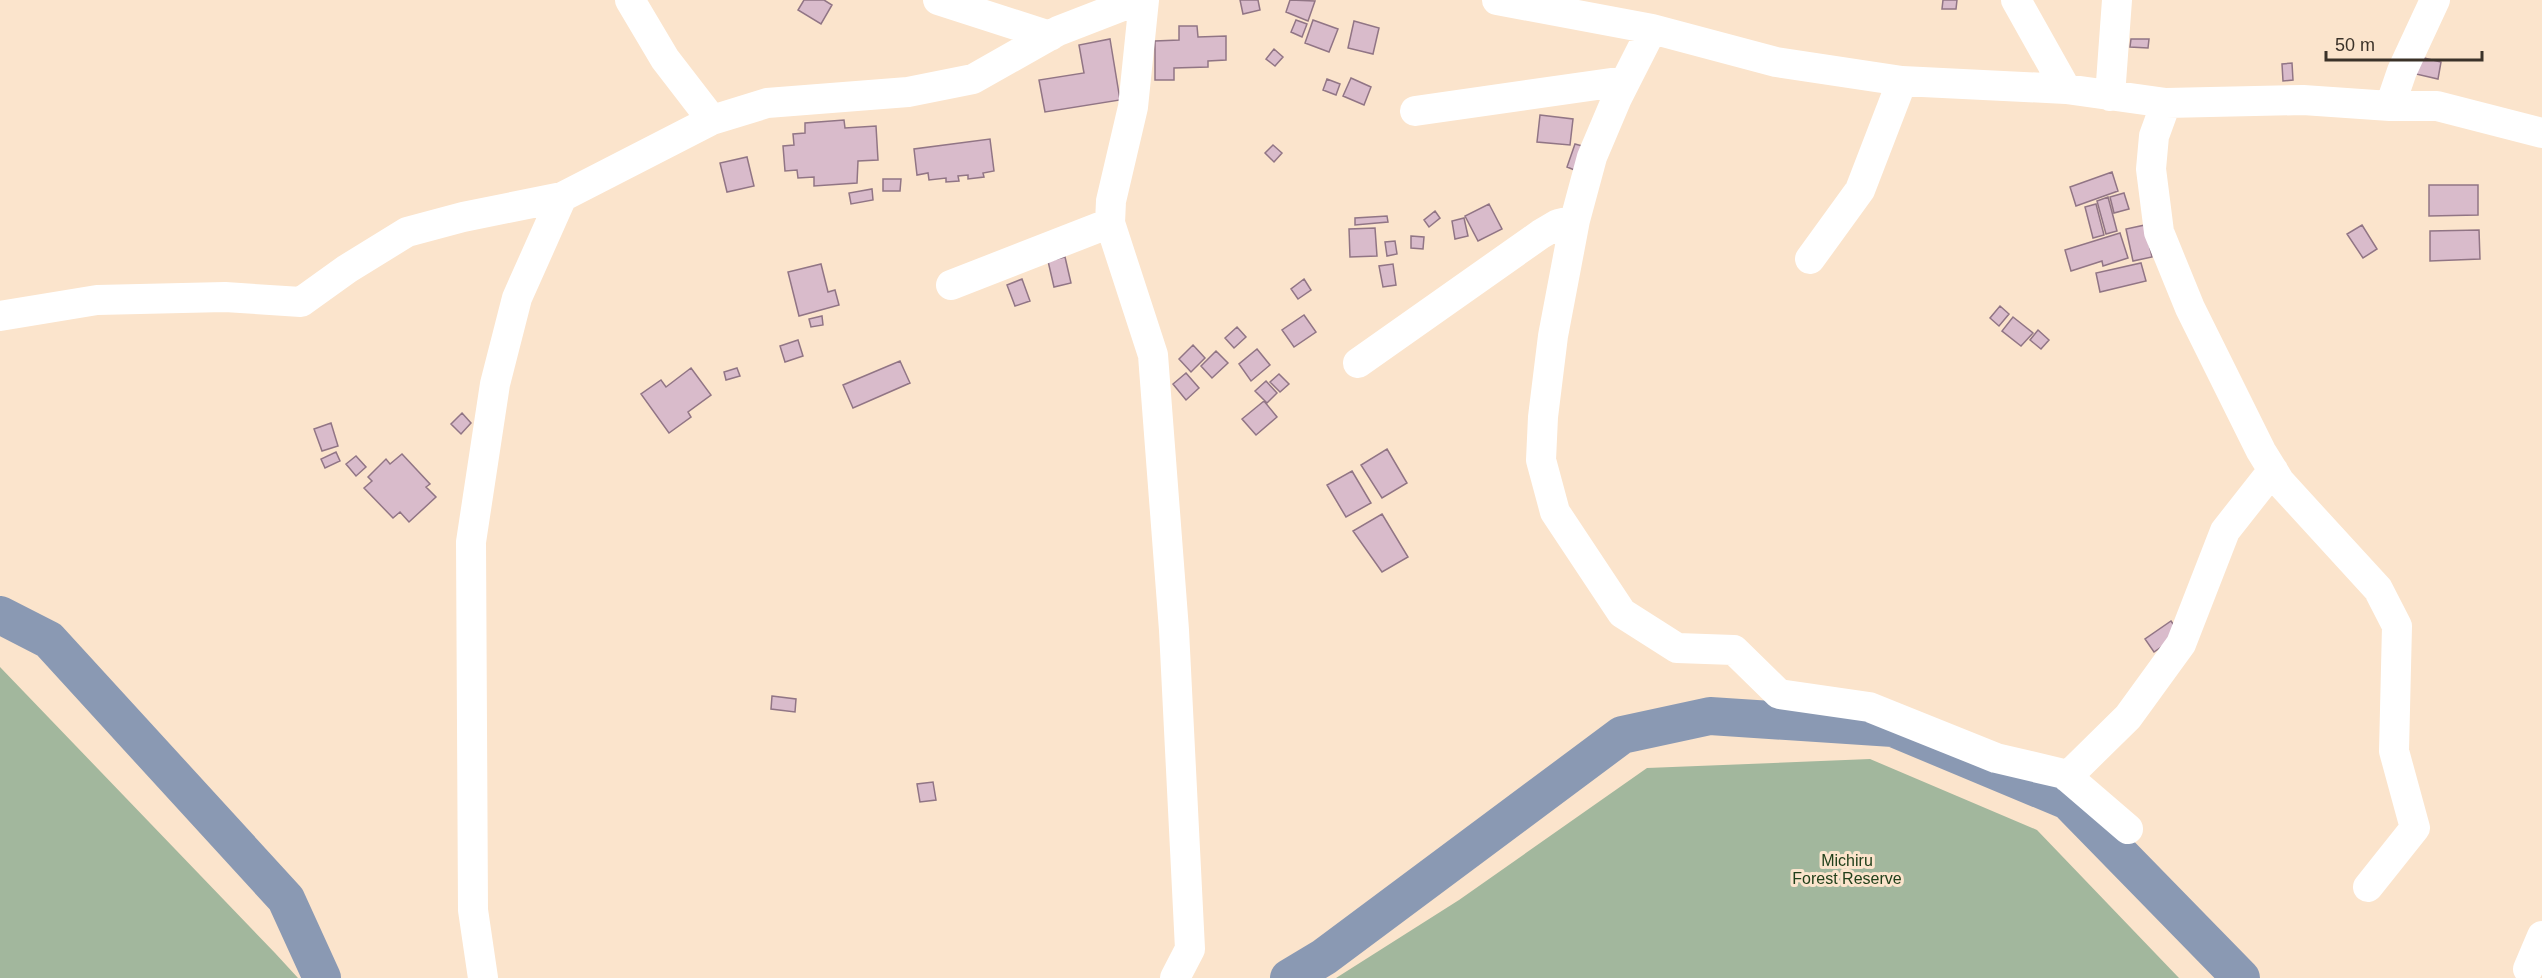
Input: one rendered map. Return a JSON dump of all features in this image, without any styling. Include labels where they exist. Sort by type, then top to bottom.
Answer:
[{"type":"street","points":[[630,0],[665,59],[712,120]]},
{"type":"street","points":[[938,0],[1050,36]]},
{"type":"street","points":[[0,316],[97,300],[225,297],[301,302],[347,269],[408,232],[463,217],[562,197],[712,120],[767,103],[908,92],[973,78],[1050,36],[1138,0]]},
{"type":"street","points":[[1144,0],[1133,107],[1111,201],[1110,223],[1153,354],[1174,630],[1190,949],[1175,978]]},
{"type":"street","points":[[1497,0],[1652,28],[1776,62],[1902,81],[2066,89],[2166,103],[2303,100],[2390,106],[2437,106],[2542,133]]},
{"type":"street","points":[[2016,0],[2066,89]]},
{"type":"street","points":[[2110,96],[2117,0]]},
{"type":"street","points":[[2390,106],[2402,71],[2435,0]]},
{"type":"street","points":[[1652,28],[1625,81],[1592,157],[1575,220],[1553,336],[1543,417],[1541,460],[1555,512],[1622,613],[1677,648],[1734,650],[1779,694],[1869,708],[1996,758],[2067,777],[2127,829]]},
{"type":"street","points":[[1415,111],[1625,81]]},
{"type":"street","points":[[1810,259],[1860,190],[1902,81]]},
{"type":"street","points":[[2166,103],[2154,136],[2151,169],[2159,232],[2190,308],[2280,482],[2378,589],[2397,626],[2394,751],[2415,828],[2368,887]]},
{"type":"street","points":[[483,978],[472,910],[471,542],[495,384],[517,298],[562,197]]},
{"type":"street","points":[[1358,363],[1540,234],[1558,224],[1575,220]]},
{"type":"street","points":[[951,285],[1110,223]]},
{"type":"street","points":[[2067,777],[2127,717],[2181,644],[2225,531],[2273,470]]},
{"type":"street","points":[[2528,969],[2542,936]]},
{"type":"green space","points":[[0,667],[275,953],[298,978],[0,978]]},
{"type":"green space","name":"Michiru Forest Reserve","points":[[1870,759],[2037,830],[2179,978],[1336,978],[1459,900],[1647,768]]},
{"type":"building","points":[[804,0],[824,0],[832,5],[821,24],[798,10]]},
{"type":"building","points":[[1240,0],[1258,0],[1260,10],[1243,14]]},
{"type":"building","points":[[1290,0],[1315,1],[1308,21],[1286,12]]},
{"type":"building","points":[[1943,0],[1957,0],[1956,9],[1942,9]]},
{"type":"building","points":[[1296,20],[1307,24],[1302,37],[1291,32]]},
{"type":"building","points":[[1313,20],[1338,29],[1329,52],[1305,43]]},
{"type":"building","points":[[1354,21],[1379,28],[1373,54],[1348,48]]},
{"type":"building","points":[[1179,26],[1197,26],[1198,37],[1226,36],[1226,60],[1208,61],[1208,67],[1174,68],[1174,80],[1155,80],[1155,41],[1179,40]]},
{"type":"building","points":[[1110,39],[1120,100],[1045,112],[1039,80],[1084,73],[1079,45]]},
{"type":"building","points":[[2131,39],[2149,39],[2148,48],[2130,47]]},
{"type":"building","points":[[1274,49],[1283,57],[1275,66],[1266,59]]},
{"type":"building","points":[[2420,57],[2441,62],[2438,79],[2416,74]]},
{"type":"building","points":[[2292,63],[2293,80],[2283,81],[2282,64]]},
{"type":"building","points":[[1351,78],[1371,87],[1364,105],[1343,96]]},
{"type":"building","points":[[1327,79],[1340,84],[1336,95],[1323,90]]},
{"type":"building","points":[[1540,115],[1573,119],[1570,145],[1537,142]]},
{"type":"building","points":[[844,120],[845,128],[876,126],[878,160],[858,161],[857,183],[814,186],[814,177],[798,178],[797,170],[785,171],[783,146],[794,145],[793,134],[805,133],[805,123]]},
{"type":"building","points":[[990,139],[994,171],[983,173],[984,177],[968,179],[968,175],[958,176],[959,181],[946,182],[946,178],[929,180],[928,173],[917,175],[914,149]]},
{"type":"building","points":[[1575,144],[1586,147],[1577,171],[1567,167]]},
{"type":"building","points":[[1273,145],[1282,153],[1274,162],[1265,153]]},
{"type":"building","points":[[747,157],[754,186],[727,192],[720,163]]},
{"type":"building","points":[[2112,172],[2118,191],[2076,206],[2070,187]]},
{"type":"building","points":[[883,179],[901,179],[900,191],[883,191]]},
{"type":"building","points":[[2429,185],[2478,185],[2478,215],[2429,216]]},
{"type":"building","points":[[872,189],[873,200],[851,204],[849,193]]},
{"type":"building","points":[[2124,193],[2129,209],[2114,213],[2110,197]]},
{"type":"building","points":[[2108,197],[2117,231],[2106,234],[2097,201]]},
{"type":"building","points":[[1489,204],[1502,229],[1478,241],[1465,216]]},
{"type":"building","points":[[2096,204],[2104,235],[2093,238],[2085,207]]},
{"type":"building","points":[[1435,211],[1440,218],[1429,227],[1424,220]]},
{"type":"building","points":[[1387,216],[1388,222],[1355,225],[1355,218]]},
{"type":"building","points":[[1464,218],[1468,236],[1455,239],[1452,221]]},
{"type":"building","points":[[2145,225],[2152,257],[2133,261],[2126,229]]},
{"type":"building","points":[[2362,225],[2377,249],[2363,258],[2347,234]]},
{"type":"building","points":[[1375,228],[1377,256],[1350,257],[1349,229]]},
{"type":"building","points":[[2479,230],[2480,259],[2430,261],[2430,231]]},
{"type":"building","points":[[2120,233],[2128,258],[2103,266],[2102,261],[2071,271],[2065,250]]},
{"type":"building","points":[[1411,236],[1424,237],[1423,249],[1411,248]]},
{"type":"building","points":[[1395,241],[1397,254],[1387,256],[1385,242]]},
{"type":"building","points":[[1065,257],[1071,283],[1054,287],[1048,261]]},
{"type":"building","points":[[2141,263],[2146,281],[2100,292],[2096,273]]},
{"type":"building","points":[[821,264],[828,292],[835,290],[839,305],[799,316],[788,272]]},
{"type":"building","points":[[1393,264],[1396,285],[1383,287],[1379,266]]},
{"type":"building","points":[[1022,279],[1030,301],[1015,306],[1007,285]]},
{"type":"building","points":[[1304,279],[1311,290],[1298,299],[1291,289]]},
{"type":"building","points":[[2000,306],[2009,314],[1999,326],[1990,318]]},
{"type":"building","points":[[1304,315],[1316,332],[1294,347],[1282,330]]},
{"type":"building","points":[[822,316],[823,325],[811,327],[809,319]]},
{"type":"building","points":[[2013,317],[2033,333],[2021,346],[2002,331]]},
{"type":"building","points":[[1237,327],[1246,337],[1234,348],[1225,338]]},
{"type":"building","points":[[2038,330],[2049,340],[2041,349],[2030,340]]},
{"type":"building","points":[[798,340],[803,356],[785,362],[780,346]]},
{"type":"building","points":[[1193,345],[1205,358],[1191,372],[1179,359]]},
{"type":"building","points":[[1257,349],[1270,365],[1251,381],[1239,364]]},
{"type":"building","points":[[1216,351],[1228,363],[1212,378],[1201,366]]},
{"type":"building","points":[[900,361],[910,383],[853,408],[843,385]]},
{"type":"building","points":[[691,368],[711,395],[688,412],[691,417],[669,433],[641,394],[661,380],[666,387]]},
{"type":"building","points":[[737,368],[740,376],[726,380],[724,372]]},
{"type":"building","points":[[1186,373],[1199,388],[1186,400],[1173,384]]},
{"type":"building","points":[[1279,374],[1289,384],[1280,392],[1270,382]]},
{"type":"building","points":[[1266,381],[1277,393],[1267,403],[1255,391]]},
{"type":"building","points":[[1264,401],[1277,417],[1256,435],[1242,419]]},
{"type":"building","points":[[462,413],[471,423],[461,434],[451,424]]},
{"type":"building","points":[[331,423],[338,446],[322,451],[314,429]]},
{"type":"building","points":[[1387,449],[1407,483],[1382,498],[1361,465]]},
{"type":"building","points":[[336,452],[340,461],[325,468],[321,459]]},
{"type":"building","points":[[402,454],[430,484],[426,487],[436,497],[409,522],[400,512],[393,518],[364,488],[372,481],[368,477],[386,459],[390,464]]},
{"type":"building","points":[[356,456],[366,467],[356,476],[346,464]]},
{"type":"building","points":[[1352,471],[1371,503],[1346,517],[1327,485]]},
{"type":"building","points":[[1382,514],[1408,557],[1382,572],[1353,531]]},
{"type":"building","points":[[2171,621],[2180,634],[2154,652],[2145,639]]},
{"type":"building","points":[[772,696],[796,699],[795,712],[771,709]]},
{"type":"building","points":[[933,782],[936,800],[920,802],[917,784]]},
{"type":"waterway","points":[[0,615],[49,640],[286,899],[322,978]]},
{"type":"waterway","points":[[1289,978],[1324,957],[1622,735],[1710,716],[1893,728],[2068,801],[2241,978]]}]
